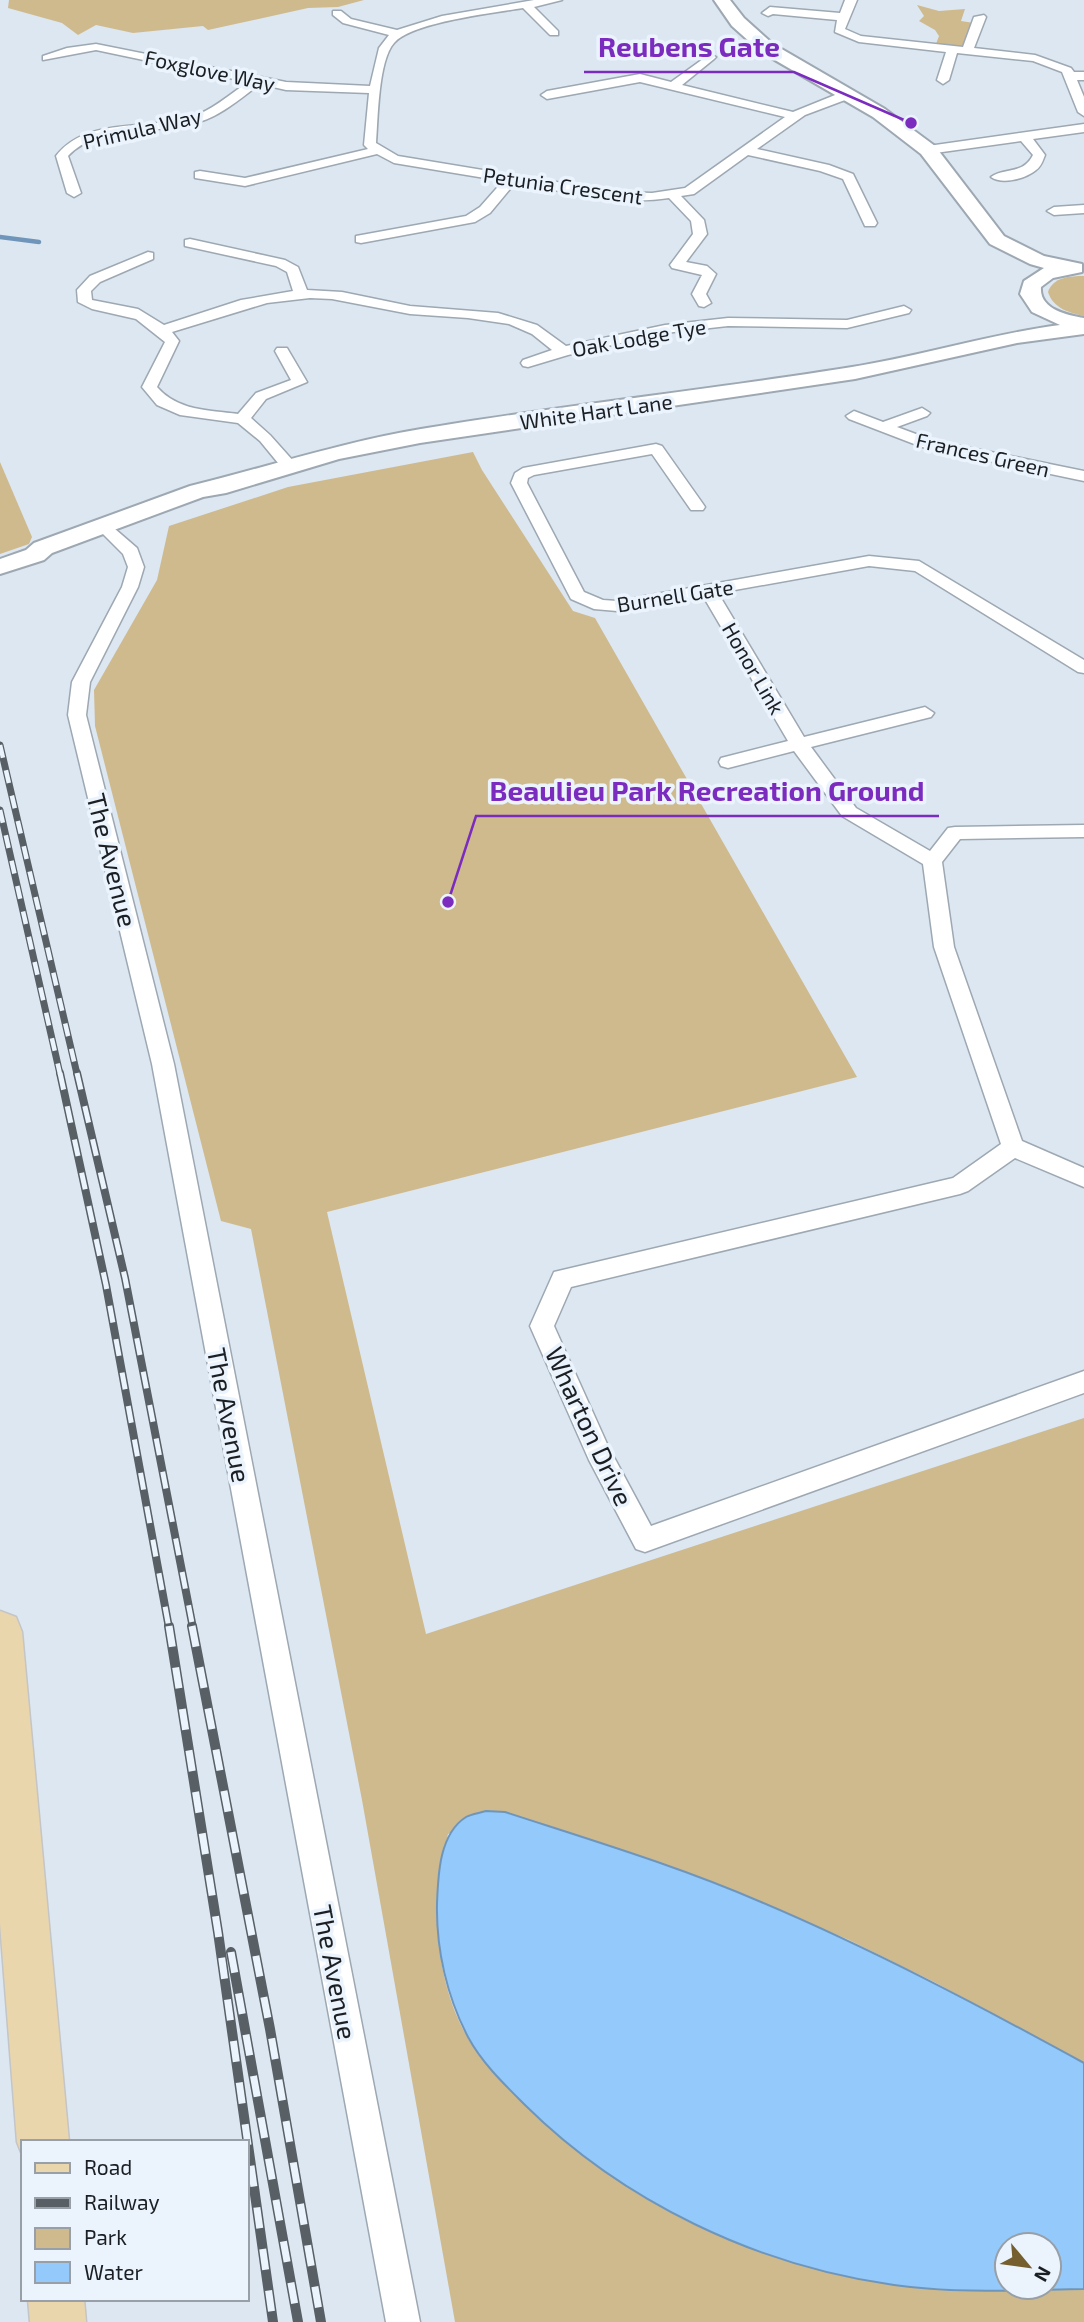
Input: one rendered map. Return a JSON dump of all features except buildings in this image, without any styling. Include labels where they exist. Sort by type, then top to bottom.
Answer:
[{"type":"main road","points":[[0,1632],[43,2140]]},
{"type":"main road","points":[[56,2301],[58,2322]]},
{"type":"street","points":[[451,0],[468,15]]},
{"type":"street","points":[[379,150],[370,145],[375,90],[387,44],[398,34],[424,24],[556,0]]},
{"type":"street","points":[[722,0],[738,22],[767,48],[806,73],[849,94],[928,150],[997,240],[1037,260],[1076,268]]},
{"type":"street","points":[[851,0],[839,30],[859,40],[1035,58],[1067,70],[1084,112]]},
{"type":"street","points":[[526,5],[554,33]]},
{"type":"street","points":[[768,13],[770,10],[844,17]]},
{"type":"street","points":[[337,13],[347,21],[398,34]]},
{"type":"street","points":[[967,51],[980,17]]},
{"type":"street","name":"Foxglove Way","points":[[47,58],[79,48],[103,47],[309,89],[375,90]]},
{"type":"street","points":[[943,79],[952,50]]},
{"type":"street","points":[[674,85],[710,57]]},
{"type":"street","points":[[1070,76],[1084,76]]},
{"type":"street","points":[[547,96],[640,78],[796,116]]},
{"type":"street","name":"Primula Way","points":[[74,193],[62,156],[72,144],[101,134],[195,120],[218,108],[258,80]]},
{"type":"street","name":"Petunia Crescent","points":[[379,150],[394,159],[617,196],[671,194],[689,191],[796,116],[849,94]]},
{"type":"street","points":[[928,150],[1084,128]]},
{"type":"street","points":[[997,177],[1015,176],[1033,167],[1038,155],[1023,135]]},
{"type":"street","points":[[200,175],[245,182],[379,150]]},
{"type":"street","points":[[748,150],[824,168],[848,177],[870,223]]},
{"type":"street","points":[[360,239],[470,219],[485,210],[511,179]]},
{"type":"street","points":[[671,194],[697,220],[700,234],[677,265],[702,269],[709,274],[699,294],[704,303]]},
{"type":"street","points":[[1054,211],[1084,209]]},
{"type":"street","points":[[997,240],[998,253],[1022,287],[1053,316],[1084,326]]},
{"type":"street","points":[[190,243],[280,263],[293,270],[301,293]]},
{"type":"street","points":[[148,256],[95,279],[84,290],[85,302],[100,307],[139,312],[172,341],[168,356],[153,371],[149,387],[162,402],[185,412],[242,418],[289,466]]},
{"type":"street","name":"White Hart Lane","points":[[977,345],[1029,313],[1022,287],[1031,285],[1041,275],[1076,268]]},
{"type":"street","name":"Oak Lodge Tye","points":[[162,331],[234,306],[301,293],[369,300],[396,309],[496,317],[527,325],[547,335],[564,351],[665,328],[728,322],[847,324],[904,310]]},
{"type":"street","name":"White Hart Lane","points":[[35,555],[43,548],[121,517],[198,491],[218,488],[289,466],[420,436],[855,373],[977,345],[1084,326]]},
{"type":"street","points":[[242,418],[261,396],[300,382],[282,351]]},
{"type":"street","points":[[528,363],[564,351]]},
{"type":"street","name":"Frances Green","points":[[883,427],[922,413]]},
{"type":"street","name":"Frances Green","points":[[854,416],[927,443],[1084,476]]},
{"type":"street","name":"Burnell Gate","points":[[697,507],[656,449],[529,471],[521,476],[519,483],[577,594],[600,605],[617,606],[869,561],[919,566],[1084,668]]},
{"type":"street","name":"White Hart Lane","points":[[0,567],[35,555],[48,555],[188,503],[218,488]]},
{"type":"street","name":"The Avenue","points":[[109,532],[131,552],[136,567],[130,587],[81,682],[78,715],[163,1064],[403,2322]]},
{"type":"street","name":"Honor Link","points":[[708,590],[800,746],[849,812],[932,860]]},
{"type":"street","name":"Honor Link","points":[[728,762],[925,713]]},
{"type":"street","points":[[1084,831],[955,833],[932,860],[944,947],[1013,1147],[1084,1178]]},
{"type":"street","name":"Wharton Drive","points":[[1013,1147],[960,1185],[562,1279],[542,1326],[598,1452],[645,1540],[726,1514],[842,1468],[1084,1382]]},
{"type":"green space","points":[[9,0],[364,0],[338,7],[308,8],[208,30],[203,26],[133,33],[96,25],[78,35],[62,23],[8,8]]},
{"type":"green space","points":[[917,5],[939,11],[965,9],[961,21],[974,23],[965,47],[936,44],[939,36],[935,30],[919,21],[924,16]]},
{"type":"green space","points":[[1084,276],[1084,316],[1067,311],[1050,298],[1050,287],[1058,280]]},
{"type":"green space","points":[[473,452],[573,611],[595,618],[857,1077],[327,1212],[426,1634],[1084,1418],[1084,2063],[936,1983],[847,1939],[672,1867],[505,1812],[448,1834],[439,1885],[439,1939],[448,1991],[457,2016],[475,2050],[496,2076],[566,2142],[607,2173],[696,2225],[793,2263],[894,2285],[993,2291],[993,2301],[1063,2301],[1063,2290],[1084,2289],[1084,2322],[455,2322],[362,1800],[251,1229],[221,1221],[95,726],[94,690],[157,580],[169,526],[288,487]]},
{"type":"green space","points":[[0,462],[32,537],[29,544],[0,554]]},
{"type":"water","points":[[486,1811],[505,1812],[602,1843],[761,1902],[924,1978],[1084,2063],[1084,2289],[1063,2289],[1063,2231],[993,2231],[993,2291],[941,2290],[894,2285],[843,2276],[792,2262],[743,2245],[649,2200],[563,2140],[509,2089],[480,2056],[454,2006],[444,1972],[438,1938],[438,1881],[442,1856],[450,1834],[457,1824],[468,1816]]},
{"type":"waterway","points":[[0,237],[39,242]]},
{"type":"railway","points":[[0,745],[77,1074]]},
{"type":"railway","points":[[0,810],[60,1074]]},
{"type":"railway","points":[[60,1073],[106,1285],[169,1628]]},
{"type":"railway","points":[[77,1073],[125,1278],[193,1628]]},
{"type":"railway","points":[[169,1626],[218,1932],[247,2140]]},
{"type":"railway","points":[[192,1626],[270,2029],[321,2322]]},
{"type":"railway","points":[[231,1952],[298,2322]]},
{"type":"railway","points":[[248,2145],[273,2322]]},
{"type":"place","name":"Reubens Gate","points":[[911,123]]},
{"type":"place","name":"Beaulieu Park Recreation Ground","points":[[448,902]]}]
